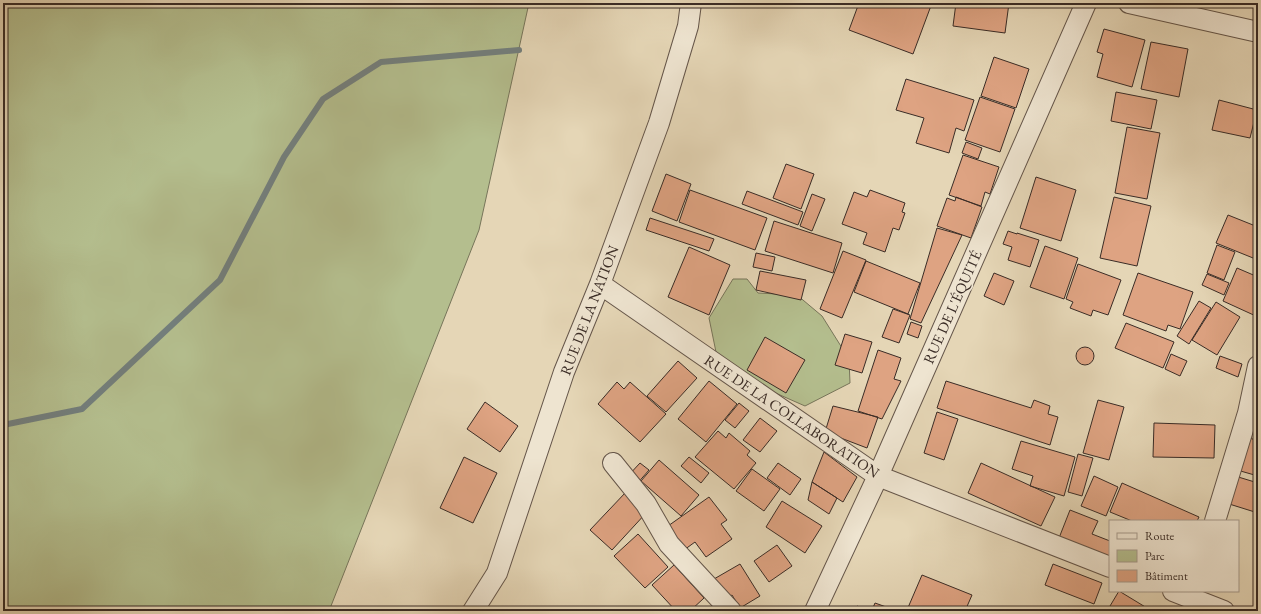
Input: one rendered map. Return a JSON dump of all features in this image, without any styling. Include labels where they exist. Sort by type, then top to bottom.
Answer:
[{"type":"street","name":"RUE DE LA NATION","points":[[473,611],[497,572],[564,372],[600,284],[658,123],[688,26],[691,3]]},
{"type":"street","name":"RUE DE L'ÉQUITÉ","points":[[815,611],[878,476],[1086,3]]},
{"type":"street","points":[[1129,3],[1258,32]]},
{"type":"street","name":"RUE DE LA COLLABORATION","points":[[600,284],[878,476],[1109,567]]},
{"type":"street","points":[[1215,520],[1253,413],[1258,366]]},
{"type":"street","points":[[613,463],[646,504],[669,544],[731,611]]},
{"type":"street","points":[[1186,593],[1224,611]]},
{"type":"green space","points":[[3,3],[529,3],[479,230],[329,611],[3,611]]},
{"type":"green space","points":[[733,279],[747,279],[758,293],[797,295],[822,316],[849,359],[850,383],[805,406],[755,384],[716,352],[709,318]]},
{"type":"building","points":[[859,3],[932,3],[913,54],[849,30]]},
{"type":"building","points":[[956,3],[1009,3],[1005,33],[953,26]]},
{"type":"building","points":[[1104,29],[1145,40],[1132,87],[1097,77],[1103,54],[1097,52]]},
{"type":"building","points":[[1151,42],[1188,49],[1179,97],[1141,89]]},
{"type":"building","points":[[994,57],[1029,69],[1016,108],[981,96]]},
{"type":"building","points":[[906,79],[974,100],[964,131],[956,128],[949,153],[916,143],[924,118],[896,110]]},
{"type":"building","points":[[1116,92],[1157,100],[1151,129],[1111,121]]},
{"type":"building","points":[[980,97],[1015,109],[1000,152],[965,140]]},
{"type":"building","points":[[1219,100],[1257,110],[1250,138],[1212,130]]},
{"type":"building","points":[[1127,127],[1160,133],[1147,199],[1115,193]]},
{"type":"building","points":[[966,142],[982,148],[978,159],[962,153]]},
{"type":"building","points":[[963,155],[999,167],[990,194],[985,192],[981,206],[949,195]]},
{"type":"building","points":[[786,164],[814,174],[801,209],[773,198]]},
{"type":"building","points":[[666,174],[691,184],[677,221],[652,211]]},
{"type":"building","points":[[1036,177],[1076,190],[1061,241],[1020,228]]},
{"type":"building","points":[[690,190],[767,218],[755,250],[679,222]]},
{"type":"building","points":[[870,190],[905,203],[902,212],[905,213],[899,230],[893,228],[885,252],[863,244],[867,233],[842,224],[854,192],[867,197]]},
{"type":"building","points":[[747,191],[803,212],[798,225],[742,204]]},
{"type":"building","points":[[812,194],[825,199],[812,231],[800,226]]},
{"type":"building","points":[[956,197],[982,207],[971,238],[937,226],[947,198],[955,201]]},
{"type":"building","points":[[1114,197],[1151,206],[1137,266],[1100,258]]},
{"type":"building","points":[[1228,215],[1258,227],[1258,260],[1216,243]]},
{"type":"building","points":[[650,218],[714,239],[709,251],[646,230]]},
{"type":"building","points":[[774,221],[842,243],[833,273],[765,251]]},
{"type":"building","points":[[937,228],[962,235],[921,323],[910,319]]},
{"type":"building","points":[[1008,231],[1039,240],[1030,267],[1008,260],[1012,247],[1003,244]]},
{"type":"building","points":[[1217,245],[1235,252],[1224,280],[1207,273]]},
{"type":"building","points":[[1045,246],[1078,258],[1064,299],[1030,287]]},
{"type":"building","points":[[689,247],[730,265],[709,315],[668,297]]},
{"type":"building","points":[[843,251],[866,260],[842,318],[820,309]]},
{"type":"building","points":[[756,253],[775,257],[772,271],[753,267]]},
{"type":"building","points":[[866,261],[920,283],[908,314],[854,292]]},
{"type":"building","points":[[1078,264],[1121,280],[1108,315],[1093,310],[1091,316],[1070,308],[1073,302],[1066,299]]},
{"type":"building","points":[[1237,268],[1258,277],[1258,317],[1223,301]]},
{"type":"building","points":[[760,271],[806,280],[801,300],[756,290]]},
{"type":"building","points":[[994,273],[1014,281],[1004,305],[984,296]]},
{"type":"building","points":[[1138,273],[1193,292],[1180,329],[1168,325],[1166,331],[1123,315]]},
{"type":"building","points":[[1207,274],[1229,283],[1224,295],[1202,285]]},
{"type":"building","points":[[1199,301],[1211,308],[1189,344],[1177,336]]},
{"type":"building","points":[[1216,302],[1240,317],[1217,355],[1192,340]]},
{"type":"building","points":[[893,309],[910,315],[899,343],[882,337]]},
{"type":"building","points":[[911,322],[922,326],[918,338],[907,334]]},
{"type":"building","points":[[1126,323],[1174,342],[1163,368],[1115,348]]},
{"type":"building","points":[[845,334],[872,342],[862,373],[835,365]]},
{"type":"building","points":[[765,337],[805,360],[786,393],[747,370]]},
{"type":"building","points":[[1085,347],[1091,350],[1094,356],[1091,362],[1085,365],[1079,362],[1076,356],[1079,350]]},
{"type":"building","points":[[878,350],[901,358],[894,379],[901,381],[882,419],[858,411]]},
{"type":"building","points":[[1171,354],[1187,361],[1180,376],[1165,369]]},
{"type":"building","points":[[1220,356],[1242,364],[1238,377],[1216,368]]},
{"type":"building","points":[[678,361],[697,378],[666,412],[647,396]]},
{"type":"building","points":[[709,381],[737,404],[706,442],[678,419]]},
{"type":"building","points":[[946,381],[1031,408],[1034,400],[1050,406],[1048,414],[1058,417],[1050,445],[937,408]]},
{"type":"building","points":[[617,382],[624,389],[630,382],[666,414],[640,442],[598,404]]},
{"type":"building","points":[[1098,400],[1124,407],[1109,460],[1083,453]]},
{"type":"building","points":[[485,402],[518,426],[500,452],[467,429]]},
{"type":"building","points":[[739,403],[749,411],[735,428],[725,420]]},
{"type":"building","points":[[833,406],[878,417],[867,448],[825,432]]},
{"type":"building","points":[[937,412],[958,419],[944,460],[924,453]]},
{"type":"building","points":[[760,418],[777,431],[760,452],[743,440]]},
{"type":"building","points":[[1154,423],[1215,425],[1214,458],[1153,457]]},
{"type":"building","points":[[718,431],[726,438],[729,433],[750,451],[747,455],[756,463],[734,489],[695,457]]},
{"type":"building","points":[[1247,437],[1258,441],[1256,449],[1258,450],[1258,476],[1237,470]]},
{"type":"building","points":[[1021,441],[1075,457],[1064,496],[1030,486],[1033,476],[1012,469]]},
{"type":"building","points":[[824,452],[857,477],[843,502],[812,482]]},
{"type":"building","points":[[1078,454],[1093,458],[1082,496],[1068,492]]},
{"type":"building","points":[[464,457],[497,473],[473,523],[440,508]]},
{"type":"building","points":[[689,457],[709,473],[701,483],[681,466]]},
{"type":"building","points":[[659,460],[699,495],[681,516],[641,481]]},
{"type":"building","points":[[640,463],[649,470],[636,485],[627,477]]},
{"type":"building","points":[[778,463],[801,479],[790,495],[767,478]]},
{"type":"building","points":[[981,463],[1055,497],[1041,526],[968,493]]},
{"type":"building","points":[[752,469],[780,489],[764,511],[736,491]]},
{"type":"building","points":[[1094,476],[1118,487],[1106,516],[1081,506]]},
{"type":"building","points":[[1235,476],[1258,483],[1258,513],[1226,503]]},
{"type":"building","points":[[812,482],[837,498],[829,514],[808,500]]},
{"type":"building","points":[[1122,483],[1199,517],[1198,520],[1130,520],[1110,512]]},
{"type":"building","points":[[626,492],[647,512],[612,550],[590,530]]},
{"type":"building","points":[[709,497],[727,520],[721,524],[732,539],[706,557],[695,542],[684,550],[668,526]]},
{"type":"building","points":[[782,501],[822,526],[805,553],[766,527]]},
{"type":"building","points":[[1070,510],[1098,521],[1092,534],[1109,541],[1109,558],[1059,538]]},
{"type":"building","points":[[638,534],[668,567],[645,588],[614,556]]},
{"type":"building","points":[[777,545],[792,566],[769,582],[754,561]]},
{"type":"building","points":[[740,564],[760,596],[740,608],[732,595],[726,599],[714,579]]},
{"type":"building","points":[[1053,564],[1102,583],[1094,604],[1045,585]]},
{"type":"building","points":[[674,565],[704,598],[690,611],[676,611],[652,585]]},
{"type":"building","points":[[922,575],[972,595],[965,611],[907,610]]},
{"type":"building","points":[[1118,592],[1147,608],[1146,611],[1107,611]]},
{"type":"building","points":[[875,603],[889,608],[887,611],[872,610]]},
{"type":"building","points":[[857,606],[868,611],[855,611]]},
{"type":"waterway","points":[[3,425],[82,409],[220,280],[284,157],[323,99],[381,62],[519,50]]}]
